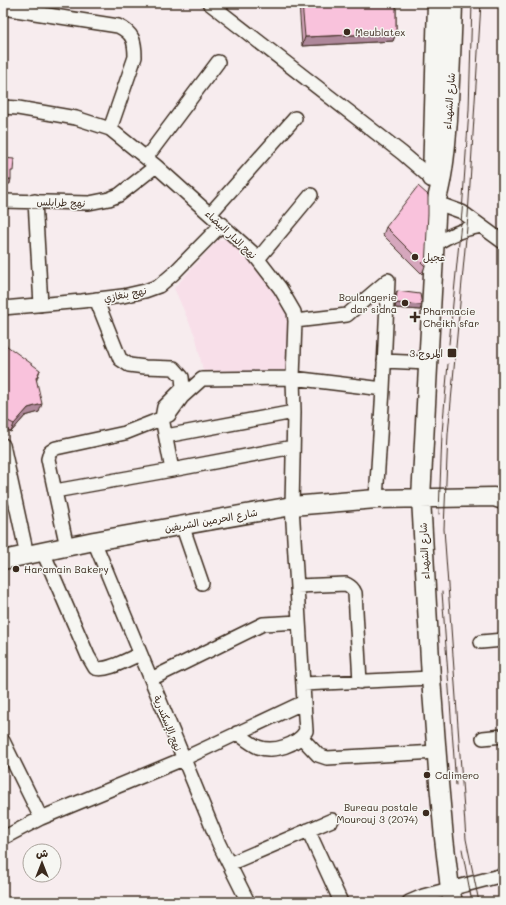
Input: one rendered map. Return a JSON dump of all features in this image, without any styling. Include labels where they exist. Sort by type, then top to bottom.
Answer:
[{"type":"main road","name":"شارع الشهداء","points":[[437,3],[437,201],[421,498],[431,678],[444,838],[452,895]]},
{"type":"main road","name":"شارع الشهداء","points":[[437,179],[452,67],[453,3]]},
{"type":"main road","name":"شارع الحرمين الشريفين","points":[[3,560],[67,546],[292,506],[376,499],[500,497]]},
{"type":"street","points":[[209,3],[437,179]]},
{"type":"street","points":[[3,8],[118,26],[127,30],[133,38],[135,57],[110,129]]},
{"type":"street","name":"نهج طرابلس","points":[[3,201],[89,203],[109,199],[119,195],[151,162],[218,62]]},
{"type":"street","name":"نهج الدار البيضاء","points":[[3,107],[18,108],[76,118],[110,129],[151,162],[253,253],[280,288],[294,312],[292,506],[306,731],[301,737]]},
{"type":"street","points":[[210,214],[295,118]]},
{"type":"street","points":[[258,259],[311,195]]},
{"type":"street","points":[[35,201],[41,304]]},
{"type":"street","points":[[437,201],[462,212],[503,242]]},
{"type":"street","name":"نهج بنغازي","points":[[3,308],[124,296],[146,291],[159,286],[173,274],[222,224]]},
{"type":"street","points":[[434,245],[452,234],[471,227],[481,226]]},
{"type":"street","points":[[295,321],[347,315],[388,280],[376,499]]},
{"type":"street","points":[[96,299],[120,359],[129,365],[174,368],[182,377],[183,388],[164,407],[162,418],[172,470]]},
{"type":"street","points":[[384,361],[428,363]]},
{"type":"street","points":[[67,546],[48,459],[50,452],[56,448],[125,433],[169,415],[182,397],[202,378],[293,378],[383,389]]},
{"type":"street","points":[[166,436],[294,412]]},
{"type":"street","points":[[3,445],[35,553],[95,668],[106,669],[140,654]]},
{"type":"street","points":[[55,492],[293,447]]},
{"type":"street","points":[[182,525],[202,583]]},
{"type":"street","name":"نهج الإسكندرية","points":[[94,541],[219,844],[248,902]]},
{"type":"street","points":[[297,586],[346,584],[351,587],[355,593],[360,682]]},
{"type":"street","points":[[151,679],[263,624],[299,622]]},
{"type":"street","points":[[481,642],[503,640]]},
{"type":"street","points":[[303,684],[431,678]]},
{"type":"street","points":[[3,838],[41,818],[183,759],[304,702]]},
{"type":"street","points":[[237,734],[253,744],[265,749],[274,749],[287,745],[301,737],[318,755],[327,758],[437,752]]},
{"type":"street","points":[[483,738],[503,736]]},
{"type":"street","points":[[3,741],[41,818]]},
{"type":"street","points":[[229,864],[332,820]]},
{"type":"street","points":[[308,830],[340,902]]},
{"type":"street","points":[[409,902],[423,896],[452,895],[503,875]]},
{"type":"shaded area","points":[[231,238],[256,261],[293,318],[293,370],[203,371],[196,338],[174,288],[218,240]]},
{"type":"building","name":"Meublatex","points":[[302,3],[396,3],[396,33],[305,37]]},
{"type":"building","points":[[3,158],[14,159],[11,179],[7,179],[7,182],[3,182]]},
{"type":"building","name":"عجيل","points":[[418,186],[428,195],[425,266],[386,227]]},
{"type":"building","points":[[397,291],[420,294],[422,305],[396,303]]},
{"type":"building","points":[[3,343],[40,370],[36,378],[42,404],[28,408],[14,424],[4,419],[3,420]]},
{"type":"tram line","points":[[449,344],[462,212],[469,110],[472,3]]},
{"type":"tram line","points":[[479,902],[466,839],[444,529],[448,434],[468,216],[481,3]]},
{"type":"tram line","points":[[439,514],[442,433],[448,364]]},
{"type":"tram line","points":[[442,592],[456,785]]},
{"type":"tram line","points":[[462,849],[472,902]]},
{"type":"place","name":"Meublatex","points":[[347,32]]},
{"type":"place","name":"عجيل","points":[[415,257]]},
{"type":"place","name":"Boulangerie dar sidna","points":[[405,303]]},
{"type":"place","name":"Pharmacie Cheikh sfar","points":[[415,317]]},
{"type":"place","name":"المروج 3","points":[[452,353]]},
{"type":"place","name":"Haramain Bakery","points":[[16,569]]},
{"type":"place","name":"Calimero","points":[[427,775]]},
{"type":"place","name":"Bureau postale Mourouj 3 (2074)","points":[[426,813]]}]
